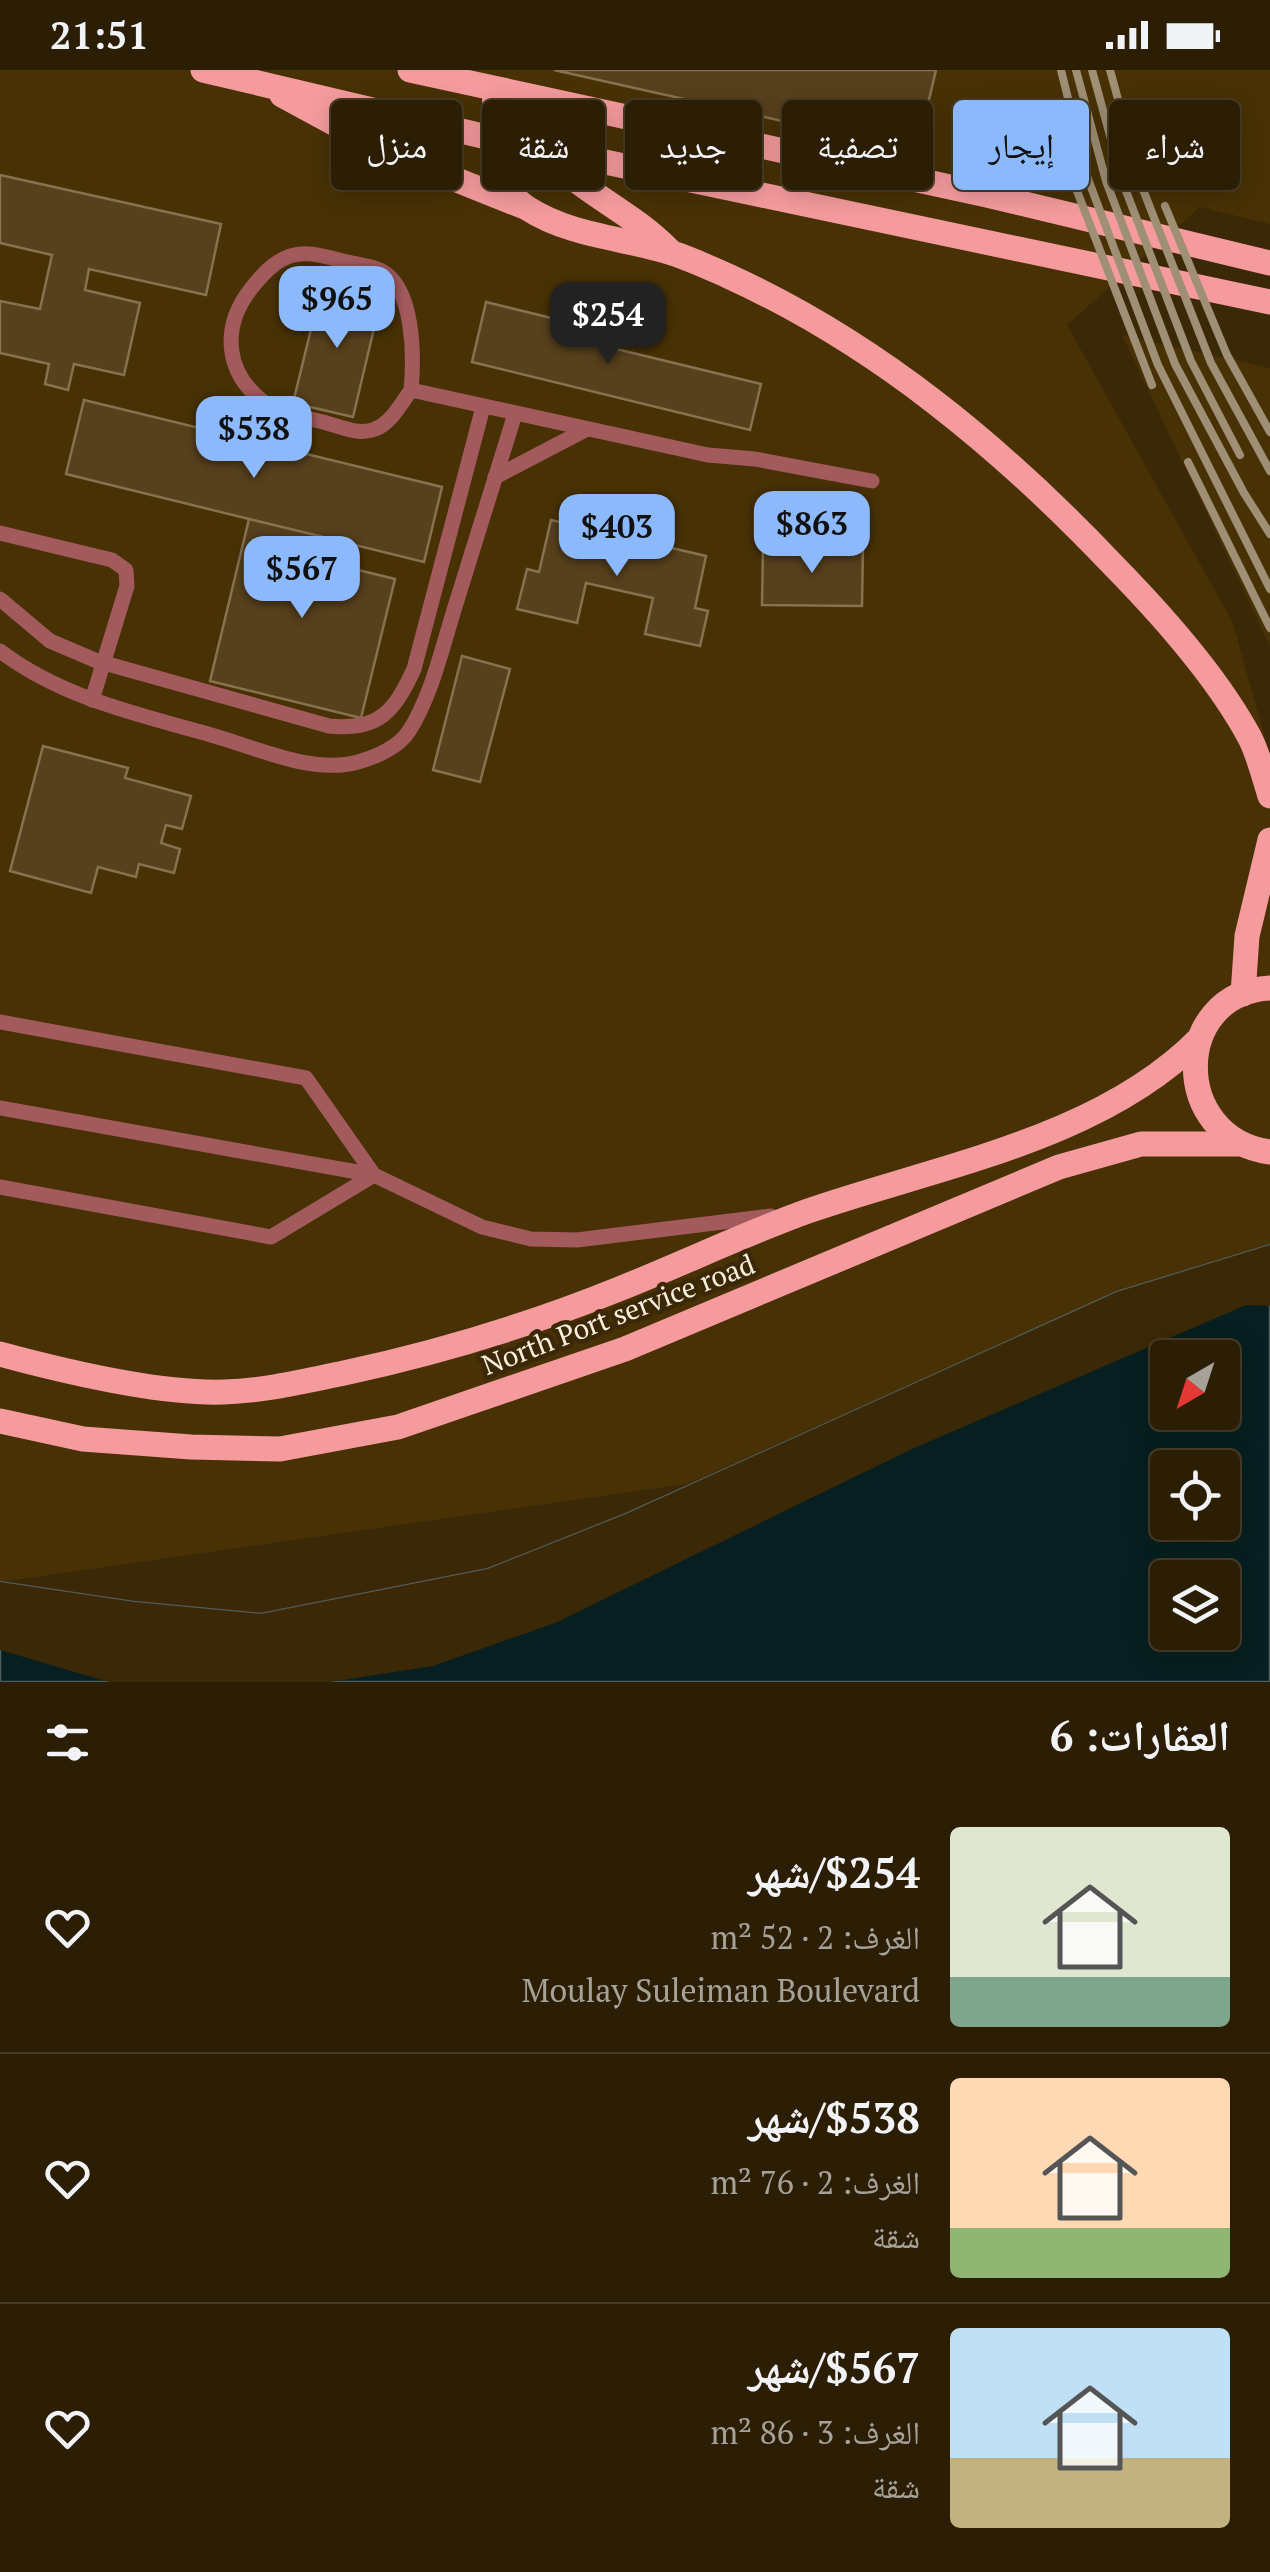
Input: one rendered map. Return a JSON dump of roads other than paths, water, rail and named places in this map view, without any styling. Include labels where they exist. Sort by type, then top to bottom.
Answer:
[{"type":"main road","points":[[203,70],[482,136]]},
{"type":"main road","points":[[410,70],[987,195],[1270,263]]},
{"type":"main road","points":[[265,84],[344,132],[603,237],[673,253],[786,304],[869,353],[944,407],[1015,470],[1153,606],[1201,666],[1251,740],[1270,796]]},
{"type":"main road","points":[[504,100],[506,93]]},
{"type":"main road","points":[[506,93],[510,100]]},
{"type":"main road","points":[[605,162],[1270,302]]},
{"type":"main road","points":[[511,190],[526,208]]},
{"type":"main road","points":[[588,190],[650,232],[673,253]]},
{"type":"main road","points":[[1270,840],[1246,936],[1243,994],[1270,988]]},
{"type":"main road","name":"North Port service road","points":[[0,1354],[134,1384],[223,1392],[301,1382],[432,1354],[614,1291],[805,1212],[1041,1136],[1124,1096],[1183,1055],[1200,1038],[1210,1020],[1243,994]]},
{"type":"main road","points":[[1200,1038],[1194,1058],[1199,1098],[1208,1117],[1240,1144],[1270,1152]]},
{"type":"main road","name":"North Port service road","points":[[0,1421],[83,1439],[191,1448],[280,1449],[398,1427],[625,1350],[1060,1166],[1141,1144],[1240,1144]]},
{"type":"lane","points":[[314,254],[380,270],[392,280],[406,306],[411,336],[411,390],[381,426],[366,432],[266,404],[242,379],[232,358],[229,341],[242,300],[273,264],[292,255],[314,254]]},
{"type":"lane","points":[[411,390],[708,455],[755,458],[872,481]]},
{"type":"lane","points":[[0,600],[50,640],[104,663],[329,726],[368,725],[386,715],[400,699],[414,669],[484,407]]},
{"type":"lane","points":[[0,652],[58,688],[92,700],[327,766],[357,762],[385,752],[408,734],[433,674],[515,414]]},
{"type":"lane","points":[[495,477],[587,429]]},
{"type":"lane","points":[[0,533],[112,560],[126,570],[127,586],[92,700]]},
{"type":"lane","points":[[414,669],[433,674]]},
{"type":"lane","points":[[0,1022],[306,1078],[374,1176]]},
{"type":"lane","points":[[0,1108],[374,1176],[482,1228],[531,1239],[577,1240],[805,1212]]},
{"type":"lane","points":[[0,1188],[271,1238],[374,1176]]},
{"type":"water","points":[[1270,1245],[1270,1682],[0,1682],[0,1582],[134,1602],[261,1614],[488,1569],[626,1514],[1117,1292]]},
{"type":"railway","points":[[1061,70],[1088,179],[1158,365],[1270,589]]},
{"type":"railway","points":[[1076,70],[1106,181],[1175,364],[1270,534]]},
{"type":"railway","points":[[1092,70],[1123,183],[1191,361],[1240,455]]},
{"type":"railway","points":[[1110,70],[1142,187],[1211,363],[1270,471]]},
{"type":"railway","points":[[1077,190],[1152,385]]},
{"type":"railway","points":[[1165,206],[1227,355],[1270,432]]},
{"type":"railway","points":[[1188,462],[1270,628]]}]
